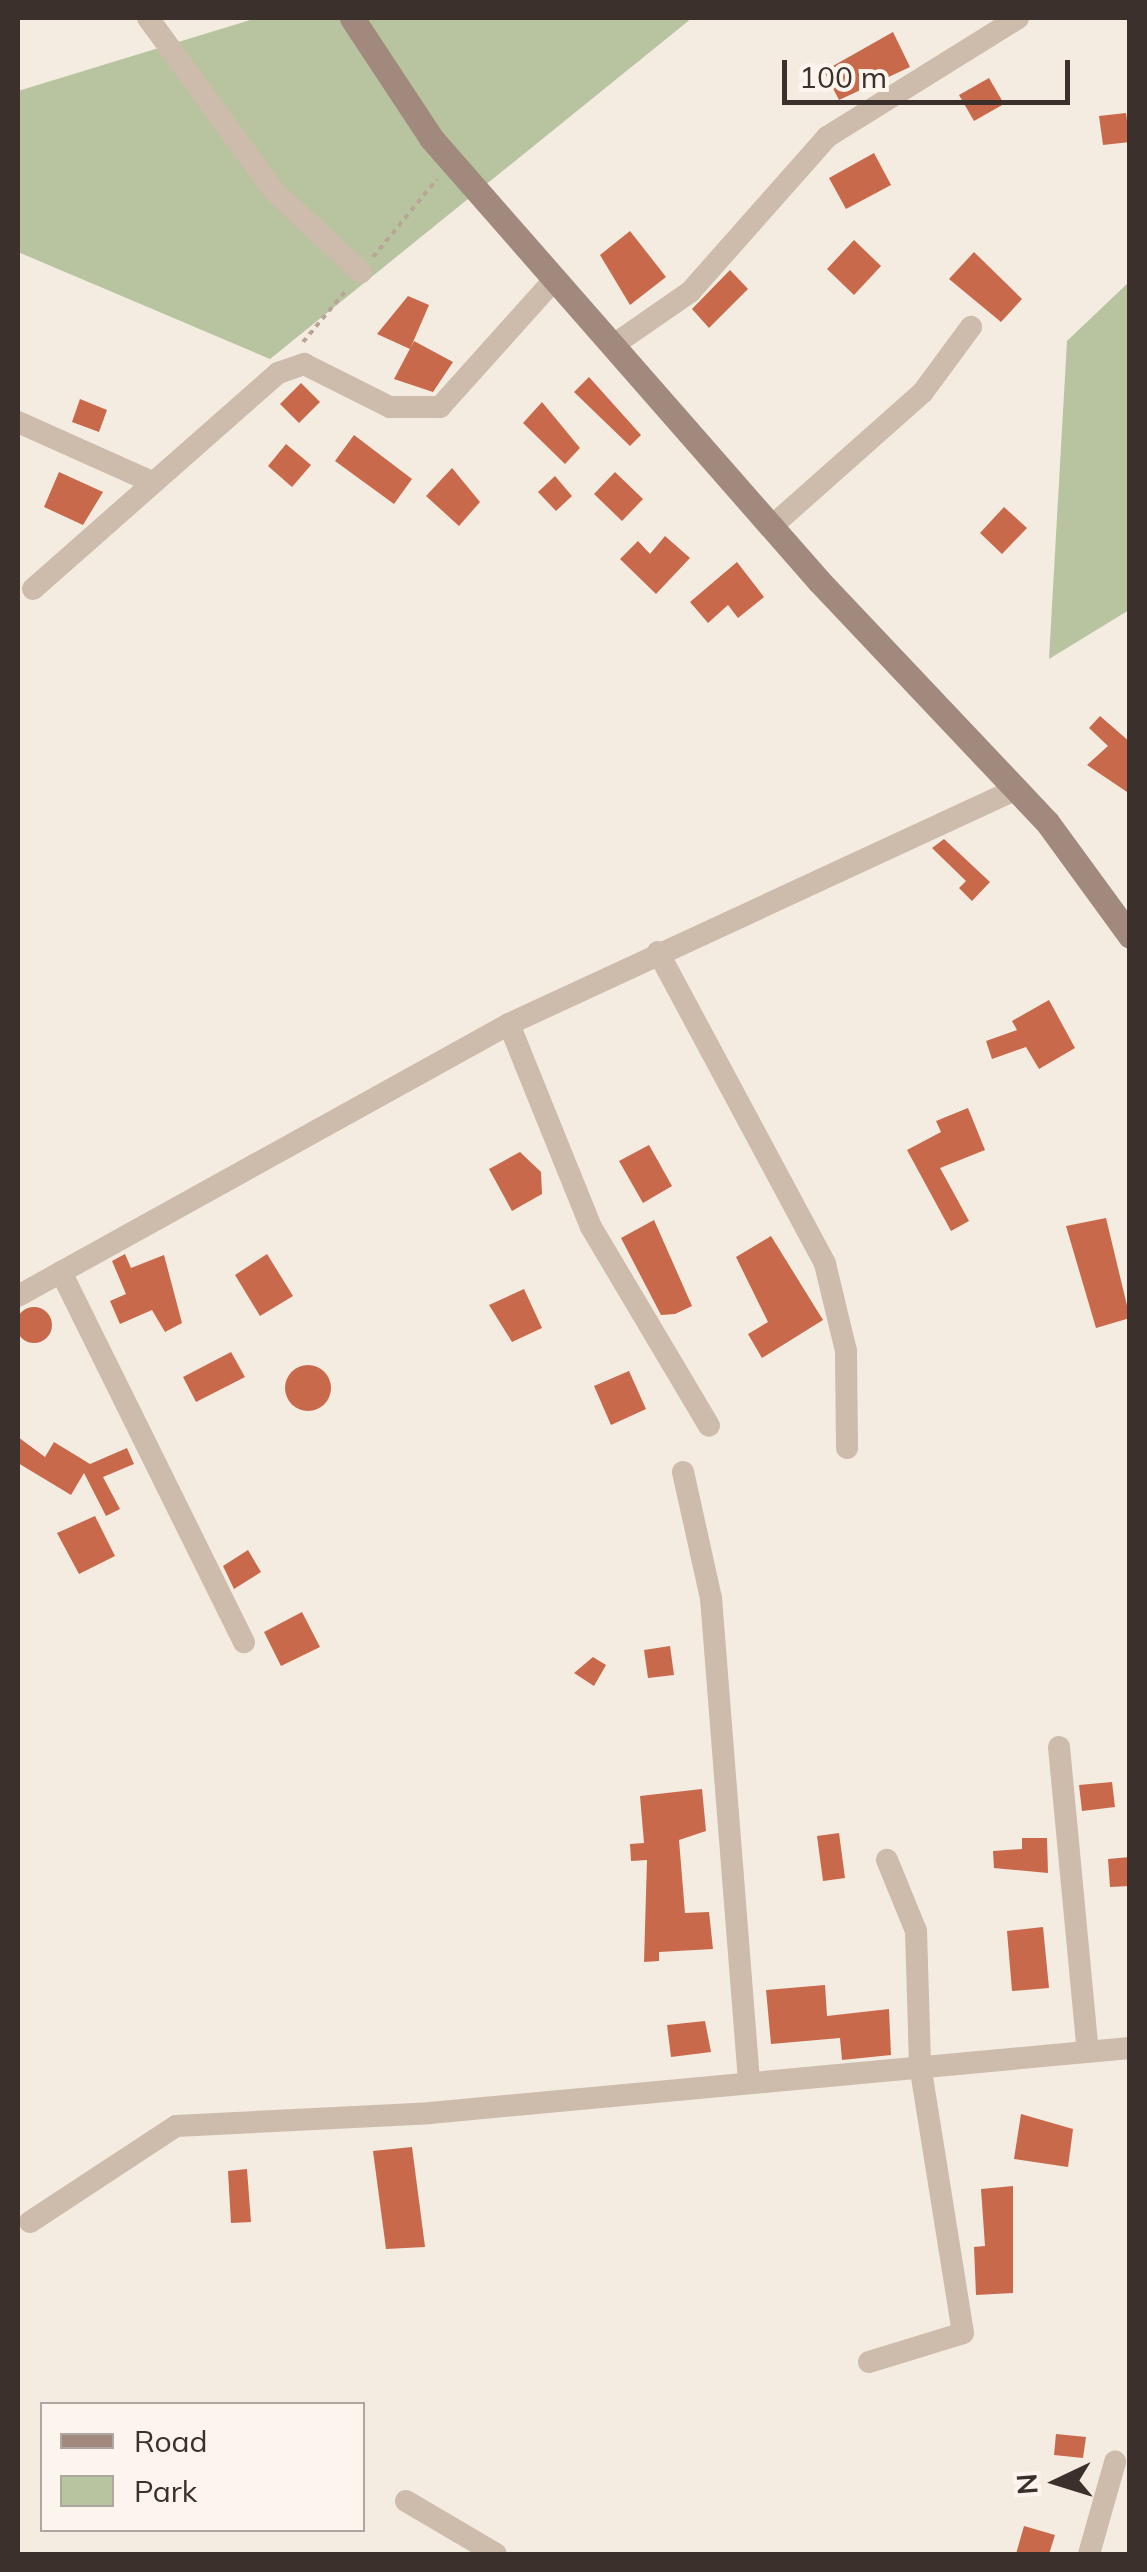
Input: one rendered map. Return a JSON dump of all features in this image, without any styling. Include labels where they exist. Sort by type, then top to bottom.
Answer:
[{"type":"street","points":[[148,18],[274,192],[361,272]]},
{"type":"street","points":[[352,18],[431,138],[771,526],[1018,789],[1130,936]]},
{"type":"street","points":[[612,346],[690,292],[827,138],[1018,18]]},
{"type":"street","points":[[32,589],[150,481],[278,373],[304,364],[390,407],[440,407],[554,280]]},
{"type":"street","points":[[771,526],[923,392],[972,327]]},
{"type":"street","points":[[18,422],[150,481]]},
{"type":"street","points":[[18,1296],[508,1024],[1018,789]]},
{"type":"street","points":[[658,952],[825,1264],[846,1350],[847,1448]]},
{"type":"street","points":[[508,1024],[591,1227],[709,1426]]},
{"type":"street","points":[[61,1272],[244,1642]]},
{"type":"street","points":[[683,1472],[711,1598],[749,2082]]},
{"type":"street","points":[[1059,1748],[1088,2051]]},
{"type":"street","points":[[869,2362],[962,2333],[920,2065],[916,1931],[886,1860]]},
{"type":"street","points":[[30,2222],[176,2126],[430,2113],[1130,2048]]},
{"type":"street","points":[[1088,2554],[1115,2462]]},
{"type":"street","points":[[406,2500],[496,2554]]},
{"type":"green space","points":[[257,18],[692,18],[270,359],[18,252],[18,91]]},
{"type":"green space","points":[[1129,282],[1129,610],[1049,659],[1067,341]]},
{"type":"building","points":[[893,32],[910,67],[839,100],[824,71]]},
{"type":"building","points":[[989,78],[1004,104],[974,121],[959,95]]},
{"type":"building","points":[[1126,113],[1130,142],[1103,145],[1099,116]]},
{"type":"building","points":[[874,153],[891,185],[846,209],[829,178]]},
{"type":"building","points":[[630,231],[666,277],[630,305],[600,255]]},
{"type":"building","points":[[854,240],[881,266],[854,295],[827,269]]},
{"type":"building","points":[[974,252],[1022,299],[1001,322],[949,279]]},
{"type":"building","points":[[730,270],[748,289],[709,328],[692,309]]},
{"type":"building","points":[[408,296],[429,305],[410,349],[377,334]]},
{"type":"building","points":[[414,341],[453,362],[433,392],[394,379]]},
{"type":"building","points":[[589,377],[641,435],[630,446],[574,392]]},
{"type":"building","points":[[301,383],[320,402],[299,423],[280,404]]},
{"type":"building","points":[[80,399],[107,410],[99,432],[72,422]]},
{"type":"building","points":[[542,402],[580,448],[565,464],[523,423]]},
{"type":"building","points":[[354,435],[412,479],[394,504],[335,461]]},
{"type":"building","points":[[286,444],[311,465],[292,487],[268,466]]},
{"type":"building","points":[[452,468],[480,502],[459,526],[426,496]]},
{"type":"building","points":[[59,472],[103,492],[83,525],[44,507]]},
{"type":"building","points":[[615,472],[643,499],[622,521],[594,494]]},
{"type":"building","points":[[555,476],[572,496],[556,511],[538,492]]},
{"type":"building","points":[[1004,507],[1027,528],[1002,554],[980,533]]},
{"type":"building","points":[[665,536],[690,558],[656,594],[620,559],[638,541],[650,554]]},
{"type":"building","points":[[737,562],[764,597],[738,618],[728,605],[708,623],[690,602]]},
{"type":"building","points":[[1100,716],[1130,742],[1130,794],[1087,765],[1108,746],[1089,728]]},
{"type":"building","points":[[944,839],[990,882],[972,901],[959,888],[966,881],[932,848]]},
{"type":"building","points":[[1049,1000],[1075,1048],[1039,1069],[1026,1047],[992,1059],[986,1041],[1017,1030],[1012,1021]]},
{"type":"building","points":[[968,1108],[985,1150],[940,1168],[969,1221],[951,1231],[907,1150],[941,1132],[936,1121]]},
{"type":"building","points":[[649,1145],[672,1186],[643,1203],[619,1161]]},
{"type":"building","points":[[520,1152],[541,1172],[542,1194],[512,1211],[489,1169]]},
{"type":"building","points":[[1106,1218],[1130,1318],[1096,1328],[1066,1226]]},
{"type":"building","points":[[654,1220],[692,1306],[675,1314],[661,1315],[621,1238]]},
{"type":"building","points":[[771,1236],[823,1320],[762,1358],[748,1334],[768,1322],[736,1257]]},
{"type":"building","points":[[125,1254],[131,1268],[164,1255],[182,1323],[165,1332],[152,1310],[120,1324],[110,1301],[126,1294],[112,1261]]},
{"type":"building","points":[[267,1254],[293,1296],[260,1316],[235,1275]]},
{"type":"building","points":[[524,1289],[542,1328],[512,1342],[489,1305]]},
{"type":"building","points":[[34,1307],[47,1312],[52,1325],[47,1338],[34,1343],[21,1338],[16,1325],[21,1312]]},
{"type":"building","points":[[231,1352],[245,1377],[196,1402],[183,1377]]},
{"type":"building","points":[[308,1365],[324,1372],[331,1388],[324,1404],[308,1411],[292,1404],[285,1388],[292,1372]]},
{"type":"building","points":[[629,1371],[646,1409],[611,1425],[594,1386]]},
{"type":"building","points":[[18,1437],[45,1457],[54,1442],[90,1464],[127,1448],[134,1464],[103,1477],[120,1509],[106,1516],[84,1473],[71,1495],[18,1463]]},
{"type":"building","points":[[95,1516],[115,1556],[79,1574],[57,1533]]},
{"type":"building","points":[[248,1550],[261,1572],[234,1589],[223,1566]]},
{"type":"building","points":[[302,1612],[320,1647],[281,1666],[264,1632]]},
{"type":"building","points":[[670,1646],[674,1675],[648,1678],[644,1650]]},
{"type":"building","points":[[593,1657],[606,1665],[594,1686],[574,1673]]},
{"type":"building","points":[[1112,1782],[1115,1807],[1082,1811],[1079,1785]]},
{"type":"building","points":[[702,1789],[706,1831],[679,1840],[685,1913],[709,1912],[713,1949],[659,1952],[659,1961],[644,1962],[647,1860],[631,1861],[630,1844],[644,1843],[640,1796]]},
{"type":"building","points":[[839,1833],[845,1878],[823,1881],[817,1836]]},
{"type":"building","points":[[1022,1838],[1047,1838],[1048,1873],[994,1868],[993,1851],[1022,1849]]},
{"type":"building","points":[[1130,1857],[1130,1886],[1110,1887],[1108,1859]]},
{"type":"building","points":[[1043,1927],[1049,1988],[1012,1991],[1007,1931]]},
{"type":"building","points":[[825,1985],[827,2016],[889,2009],[891,2055],[842,2060],[840,2038],[771,2044],[766,1990]]},
{"type":"building","points":[[705,2021],[711,2052],[671,2057],[667,2025]]},
{"type":"building","points":[[1021,2114],[1073,2129],[1068,2167],[1014,2159]]},
{"type":"building","points":[[412,2147],[425,2247],[386,2249],[373,2151]]},
{"type":"building","points":[[247,2169],[251,2222],[231,2223],[228,2171]]},
{"type":"building","points":[[1013,2186],[1013,2293],[976,2295],[974,2247],[985,2246],[981,2189]]},
{"type":"building","points":[[1056,2434],[1086,2437],[1083,2458],[1054,2455]]},
{"type":"building","points":[[1024,2526],[1055,2535],[1049,2554],[1016,2554]]}]
